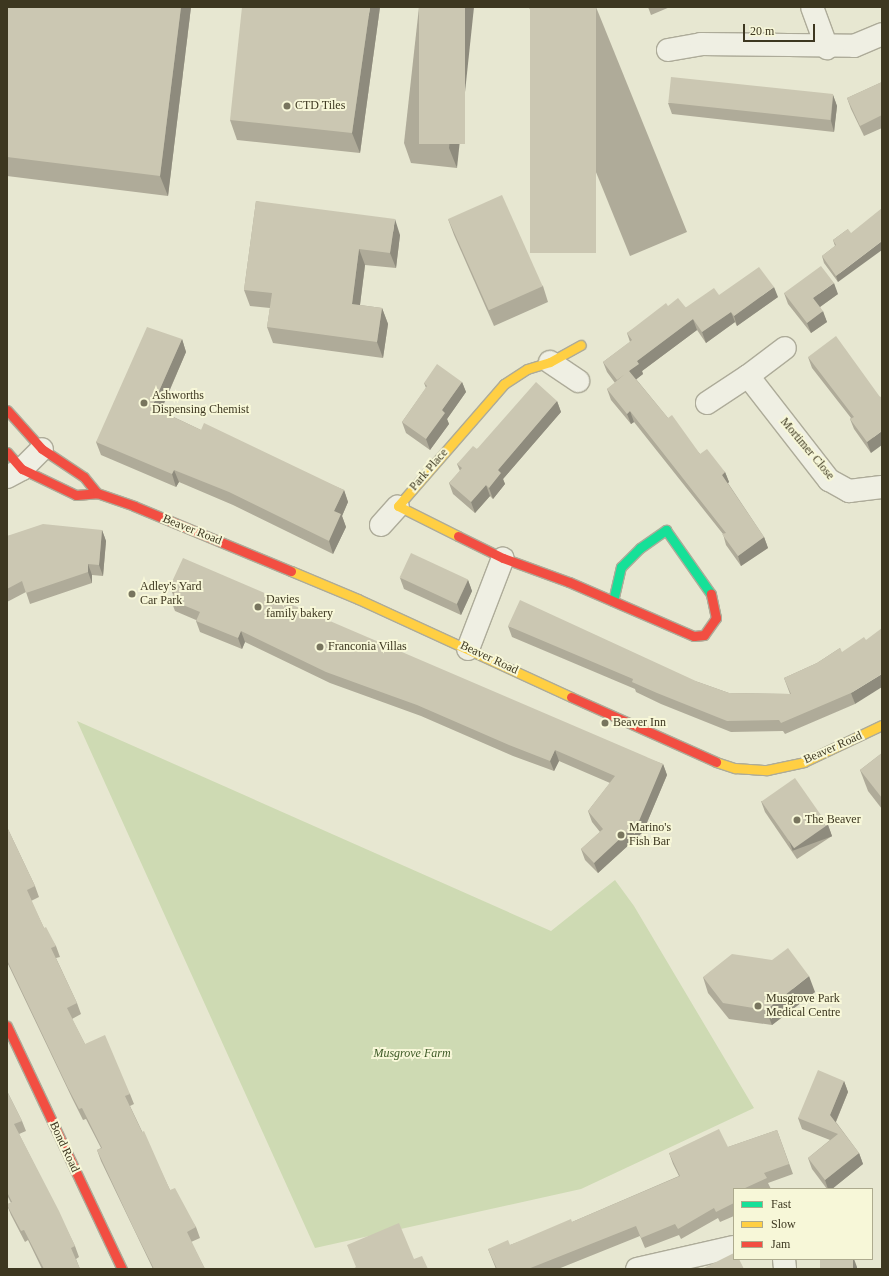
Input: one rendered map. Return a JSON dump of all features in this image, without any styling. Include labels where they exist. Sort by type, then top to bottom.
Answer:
[{"type":"street","points":[[812,7],[827,48]]},
{"type":"street","points":[[668,50],[701,44],[827,48],[854,46],[882,34]]},
{"type":"street","name":"Park Place","points":[[398,506],[504,384],[527,369],[550,362],[581,345]]},
{"type":"street","points":[[707,403],[748,376],[785,348]]},
{"type":"street","points":[[550,362],[578,381]]},
{"type":"street","name":"Mortimer Close","points":[[748,376],[829,480],[849,491],[882,487]]},
{"type":"street","points":[[10,422],[42,449],[84,477],[96,494]]},
{"type":"street","points":[[15,473],[42,449]]},
{"type":"street","name":"Beaver Road","points":[[7,452],[15,473],[76,495],[96,494],[134,506],[358,599],[704,758],[735,768],[767,770],[804,762],[882,725]]},
{"type":"street","points":[[381,525],[398,506],[503,558],[613,601],[694,636],[704,636],[716,618],[712,595],[666,530],[640,548],[621,567],[613,601]]},
{"type":"street","points":[[468,649],[503,558]]},
{"type":"street","name":"Bond Road","points":[[7,1026],[122,1269]]},
{"type":"street","points":[[637,1269],[733,1247]]},
{"type":"green space","name":"Musgrove Farm","points":[[77,721],[551,931],[615,880],[634,906],[754,1108],[581,1189],[315,1248]]},
{"type":"building","points":[[7,7],[181,7],[160,176],[7,157]]},
{"type":"building","points":[[242,7],[370,7],[352,133],[230,120]]},
{"type":"building","points":[[419,7],[465,7],[465,144],[419,144]]},
{"type":"building","points":[[530,7],[596,7],[596,253],[530,253]]},
{"type":"building","points":[[671,77],[833,94],[830,120],[668,103]]},
{"type":"building","points":[[882,82],[882,115],[860,126],[847,98]]},
{"type":"building","points":[[502,195],[543,286],[489,310],[448,219]]},
{"type":"building","points":[[256,201],[395,219],[390,253],[359,249],[352,304],[382,308],[377,342],[267,327],[272,293],[244,290]]},
{"type":"building","points":[[882,208],[882,241],[836,276],[822,256],[836,245],[833,240],[848,229],[851,233]]},
{"type":"building","points":[[821,266],[834,283],[813,298],[823,311],[807,323],[784,293]]},
{"type":"building","points":[[759,267],[774,287],[734,316],[731,312],[702,332],[693,319],[637,361],[639,364],[629,371],[668,418],[672,415],[700,454],[707,449],[725,472],[722,475],[764,537],[738,556],[722,534],[726,533],[630,411],[627,414],[607,389],[625,374],[617,380],[603,362],[632,340],[627,333],[666,303],[668,306],[678,298],[686,307],[714,288],[719,295]]},
{"type":"building","points":[[147,327],[182,339],[152,407],[201,430],[204,423],[344,490],[334,511],[341,514],[329,541],[229,492],[174,470],[172,474],[96,442]]},
{"type":"building","points":[[836,336],[880,397],[882,396],[882,431],[867,442],[850,419],[854,417],[808,357]]},
{"type":"building","points":[[437,364],[462,382],[442,410],[445,413],[426,439],[402,422],[427,386],[424,383]]},
{"type":"building","points":[[536,382],[557,401],[498,470],[501,473],[489,488],[486,485],[471,502],[449,483],[462,468],[457,464],[473,446],[477,449]]},
{"type":"building","points":[[43,524],[102,530],[99,565],[88,564],[88,572],[26,593],[22,581],[7,589],[7,536]]},
{"type":"building","points":[[411,553],[468,580],[457,604],[400,577]]},
{"type":"building","points":[[183,558],[663,764],[639,821],[594,863],[581,849],[603,829],[588,811],[615,776],[555,750],[550,761],[417,705],[326,672],[241,631],[238,638],[196,621],[200,612],[171,600],[176,589],[170,586]]},
{"type":"building","points":[[520,600],[698,682],[729,693],[791,694],[784,678],[817,663],[840,648],[842,652],[864,637],[866,640],[882,628],[882,674],[851,693],[781,723],[779,720],[727,721],[657,693],[632,682],[633,679],[508,626]]},
{"type":"building","points":[[882,753],[882,798],[860,770]]},
{"type":"building","name":"The Beaver","points":[[795,778],[828,825],[794,848],[761,802]]},
{"type":"building","points":[[7,827],[35,886],[27,890],[44,928],[46,927],[56,946],[51,948],[77,1003],[67,1008],[85,1044],[105,1035],[130,1094],[125,1096],[142,1132],[144,1131],[170,1190],[175,1188],[196,1227],[187,1232],[205,1269],[154,1269],[97,1150],[102,1148],[82,1108],[79,1109],[68,1088],[7,960]]},
{"type":"building","points":[[788,948],[809,976],[766,1010],[723,1003],[703,977],[732,954],[772,960]]},
{"type":"building","points":[[818,1070],[844,1081],[830,1115],[859,1153],[825,1180],[808,1158],[838,1134],[798,1118]]},
{"type":"building","points":[[7,1091],[22,1121],[14,1124],[59,1211],[75,1246],[71,1248],[80,1269],[44,1269],[24,1230],[21,1231],[7,1205],[12,1202],[7,1192]]},
{"type":"building","points":[[719,1129],[728,1147],[777,1130],[789,1164],[764,1173],[767,1178],[745,1188],[733,1188],[733,1204],[716,1212],[714,1208],[678,1229],[675,1224],[641,1238],[636,1226],[528,1269],[497,1269],[488,1249],[508,1240],[510,1245],[571,1219],[572,1222],[680,1176],[669,1153]]},
{"type":"building","points":[[399,1223],[414,1259],[422,1256],[428,1269],[353,1269],[356,1267],[347,1245]]},
{"type":"building","points":[[733,1254],[733,1260],[740,1260],[744,1269],[702,1269]]},
{"type":"building","points":[[820,1260],[853,1260],[853,1269],[820,1269]]},
{"type":"traffic: fast","points":[[613,601],[621,567],[640,548],[666,530],[711,594]]},
{"type":"traffic: slow","points":[[458,536],[398,506],[504,384],[527,369],[550,362],[581,345]]},
{"type":"traffic: slow","points":[[291,571],[358,599],[571,697]]},
{"type":"traffic: slow","points":[[716,762],[735,768],[767,770],[804,762],[882,725]]},
{"type":"traffic: jam","points":[[7,410],[42,449],[84,477],[97,493]]},
{"type":"traffic: jam","points":[[7,452],[22,469],[76,495],[97,493],[134,506],[291,571]]},
{"type":"traffic: jam","points":[[458,536],[503,558],[569,582],[694,636],[704,635],[716,618],[711,594]]},
{"type":"traffic: jam","points":[[571,697],[716,762]]},
{"type":"traffic: jam","points":[[7,1026],[122,1269]]},
{"type":"place","name":"CTD Tiles","points":[[287,106]]},
{"type":"place","name":"Ashworths Dispensing Chemist","points":[[144,403]]},
{"type":"place","name":"Adley's Yard Car Park","points":[[132,594]]},
{"type":"place","name":"Davies family bakery","points":[[258,607]]},
{"type":"place","name":"Franconia Villas","points":[[320,647]]},
{"type":"place","name":"Beaver Inn","points":[[605,723]]},
{"type":"place","name":"The Beaver","points":[[797,820]]},
{"type":"place","name":"Marino's Fish Bar","points":[[621,835]]},
{"type":"place","name":"Musgrove Park Medical Centre","points":[[758,1006]]}]
